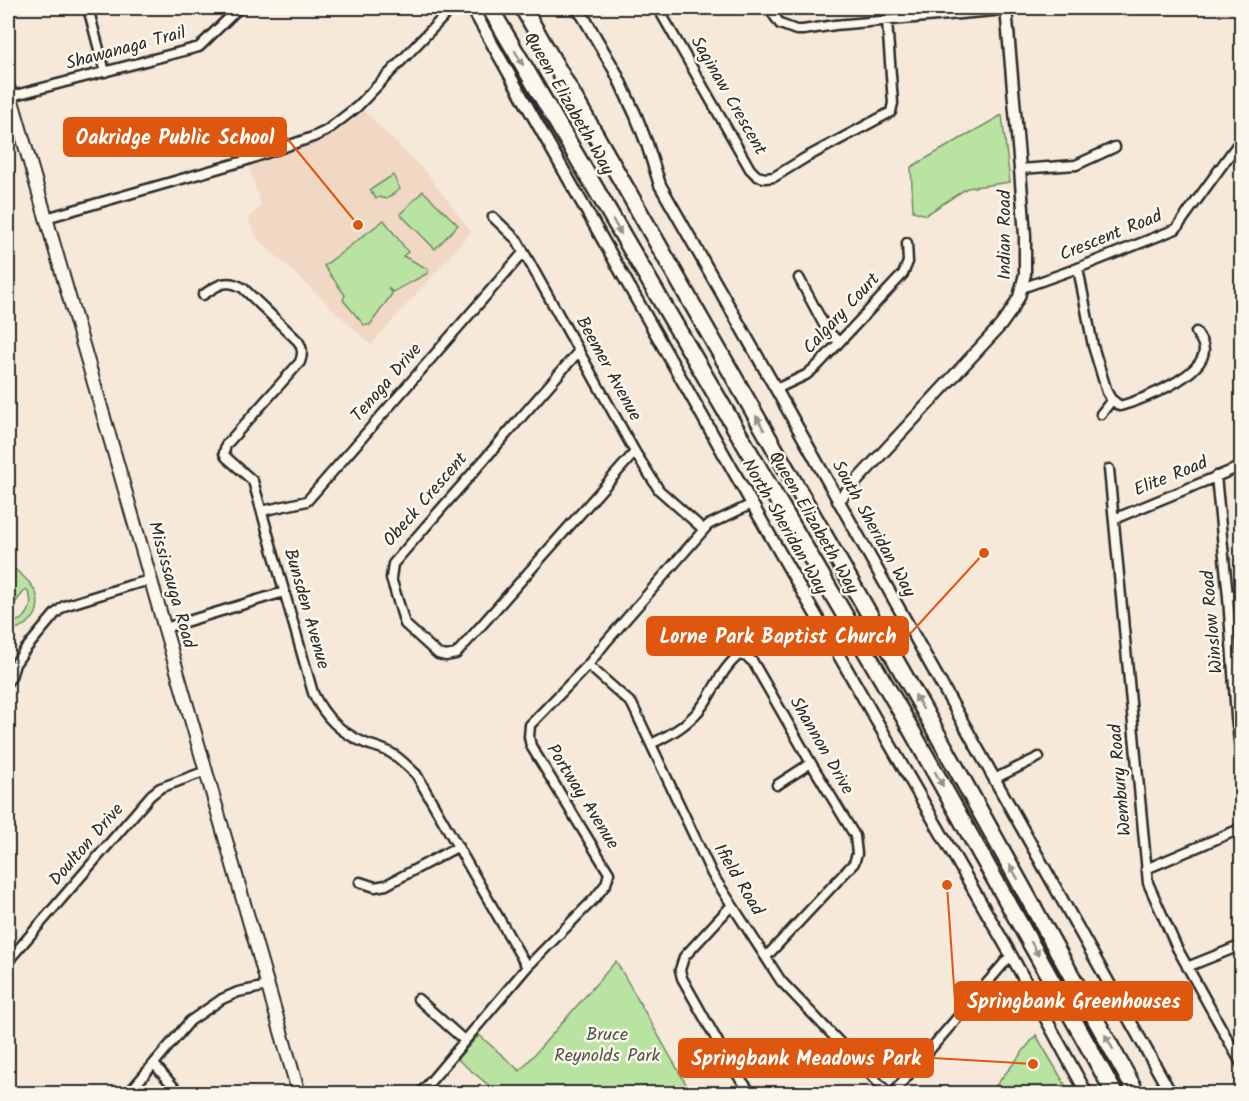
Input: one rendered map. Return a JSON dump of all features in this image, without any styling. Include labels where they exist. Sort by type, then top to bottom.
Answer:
[{"type":"highway","name":"Queen Elizabeth Way","points":[[490,8],[900,710],[1115,1094]]},
{"type":"highway","name":"Queen Elizabeth Way","points":[[523,8],[920,703],[1137,1094]]},
{"type":"main road","name":"Mississauga Road","points":[[8,94],[46,218],[299,1094]]},
{"type":"street","points":[[88,8],[105,72]]},
{"type":"street","name":"Shawanaga Trail","points":[[8,94],[105,72],[199,47],[239,8]]},
{"type":"street","points":[[46,218],[244,161],[326,131],[357,107],[452,8]]},
{"type":"street","name":"North Sheridan Way","points":[[472,8],[752,504],[1011,955],[1087,1094]]},
{"type":"street","name":"South Sheridan Way","points":[[577,8],[615,71],[628,98],[647,144],[660,185],[1170,1094]]},
{"type":"street","name":"Saginaw Crescent","points":[[658,8],[750,169],[757,176],[765,178],[774,177],[891,112],[893,103],[887,21]]},
{"type":"street","points":[[769,8],[780,24],[796,30],[994,11],[1005,8]]},
{"type":"street","name":"Indian Road","points":[[838,501],[1001,325],[1022,288],[1026,274],[1025,236],[1005,8]]},
{"type":"street","name":"Crescent Road","points":[[1022,288],[1176,229],[1242,138]]},
{"type":"street","points":[[1020,169],[1076,165],[1115,147]]},
{"type":"street","name":"Beemer Avenue","points":[[493,217],[517,240],[635,452],[659,490],[704,530]]},
{"type":"street","name":"Calgary Court","points":[[776,389],[806,375],[818,365],[903,274],[908,262],[907,243]]},
{"type":"street","name":"Tenoga Drive","points":[[262,511],[307,501],[523,253]]},
{"type":"street","points":[[1078,268],[1093,346],[1107,392],[1120,406],[1166,389],[1193,370],[1201,360],[1204,351],[1204,345],[1196,332]]},
{"type":"street","points":[[799,278],[824,325],[839,342]]},
{"type":"street","name":"Bunsden Avenue","points":[[203,295],[220,283],[236,284],[298,341],[302,348],[300,362],[226,445],[225,453],[226,457],[253,481],[313,693],[321,709],[349,735],[393,754],[416,774],[526,967]]},
{"type":"street","name":"Obeck Crescent","points":[[579,351],[393,564],[392,578],[405,624],[438,654],[446,656],[456,654],[635,452]]},
{"type":"street","points":[[1101,414],[1112,400]]},
{"type":"street","name":"Elite Road","points":[[1113,519],[1242,466]]},
{"type":"street","name":"Wembury Road","points":[[1109,469],[1148,883],[1177,948],[1242,1065]]},
{"type":"street","name":"Winslow Road","points":[[1216,476],[1242,765]]},
{"type":"street","name":"Portway Avenue","points":[[420,1094],[526,967],[606,884],[609,873],[531,746],[530,725],[588,665],[708,525],[752,504]]},
{"type":"street","points":[[8,681],[15,664],[24,651],[64,606],[151,580]]},
{"type":"street","points":[[1228,597],[1242,591]]},
{"type":"street","points":[[165,628],[284,592]]},
{"type":"street","name":"Shannon Drive","points":[[651,744],[671,735],[695,716],[732,660],[739,655],[747,657],[753,662],[810,763],[855,836],[858,854],[854,863],[766,957]]},
{"type":"street","name":"Ifield Road","points":[[588,665],[632,704],[712,874],[781,981],[891,1094]]},
{"type":"street","points":[[994,779],[1039,757]]},
{"type":"street","points":[[777,785],[810,763]]},
{"type":"street","name":"Doulton Drive","points":[[8,961],[151,795],[160,788],[206,771]]},
{"type":"street","points":[[1146,869],[1242,828]]},
{"type":"street","points":[[360,882],[375,887],[386,885],[457,847]]},
{"type":"street","points":[[732,905],[684,957],[680,970],[682,978],[733,1069],[752,1094]]},
{"type":"street","points":[[1187,967],[1242,945]]},
{"type":"street","points":[[891,1094],[1011,955]]},
{"type":"street","points":[[128,1094],[190,1021],[222,999],[238,992],[268,986]]},
{"type":"street","points":[[418,999],[465,1041]]},
{"type":"street","points":[[154,1064],[180,1094]]},
{"type":"shaded area","points":[[364,111],[426,172],[471,232],[371,345],[258,239],[248,219],[261,205],[249,167],[338,132]]},
{"type":"green space","points":[[1002,115],[1010,182],[967,188],[926,215],[913,211],[911,167]]},
{"type":"green space","points":[[393,175],[400,189],[386,199],[379,197],[376,199],[370,190]]},
{"type":"green space","points":[[423,191],[458,225],[435,249],[400,214]]},
{"type":"green space","points":[[384,220],[408,252],[403,256],[428,269],[428,273],[393,292],[388,288],[392,294],[370,325],[364,325],[343,300],[345,295],[324,266]]},
{"type":"green space","points":[[8,563],[35,590],[38,604],[33,618],[24,626],[13,630],[15,632],[10,637],[8,622],[15,622],[25,616],[30,607],[30,601],[26,589],[8,612],[8,574],[14,578],[8,573]]},
{"type":"green space","name":"Bruce Reynolds Park","points":[[616,961],[691,1093],[498,1093],[457,1059],[479,1035],[520,1071]]},
{"type":"green space","points":[[1036,1035],[1070,1093],[990,1093]]},
{"type":"place","name":"Oakridge Public School","points":[[358,225]]},
{"type":"place","name":"Lorne Park Baptist Church","points":[[984,553]]},
{"type":"place","name":"Springbank Greenhouses","points":[[947,885]]},
{"type":"place","name":"Springbank Meadows Park","points":[[1033,1064]]}]
